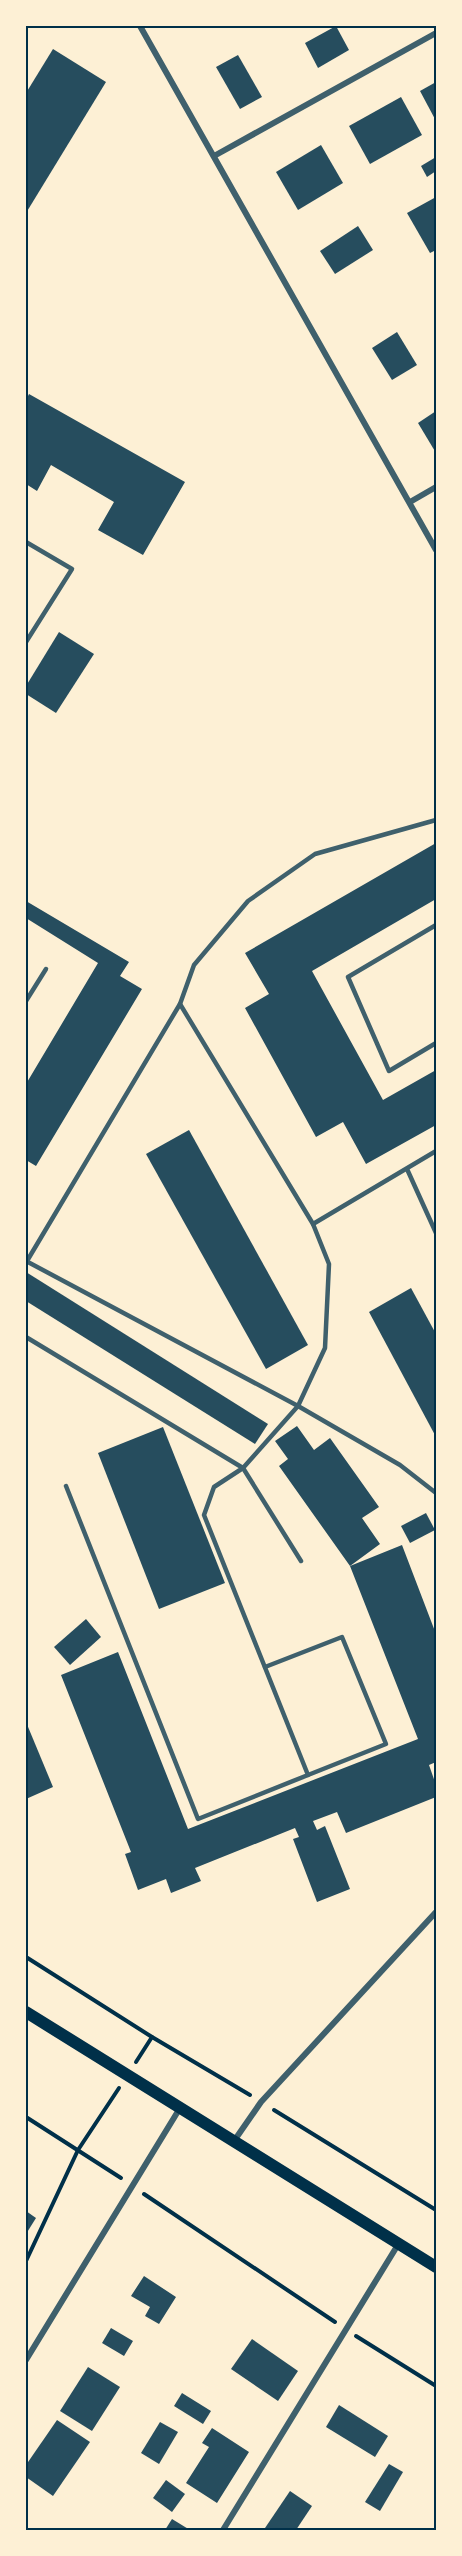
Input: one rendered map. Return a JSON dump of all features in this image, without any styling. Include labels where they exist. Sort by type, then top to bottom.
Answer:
[{"type":"main road","points":[[26,2012],[436,2267]]},
{"type":"street","points":[[140,26],[436,550]]},
{"type":"street","points":[[214,156],[436,33]]},
{"type":"street","points":[[410,502],[436,487]]},
{"type":"street","points":[[234,2141],[261,2102],[436,1912]]},
{"type":"street","points":[[26,2360],[180,2108]]},
{"type":"street","points":[[223,2530],[399,2243]]},
{"type":"lane","points":[[26,542],[72,569],[26,642]]},
{"type":"lane","points":[[436,820],[315,854],[248,901],[194,966],[180,1004],[26,1261],[298,1406],[400,1465],[436,1493]]},
{"type":"lane","points":[[436,925],[348,977],[389,1071],[436,1043]]},
{"type":"lane","points":[[26,1002],[45,969]]},
{"type":"lane","points":[[180,1004],[313,1224],[329,1264],[325,1348],[298,1406],[243,1468],[214,1487],[204,1515],[308,1775]]},
{"type":"lane","points":[[313,1224],[436,1151]]},
{"type":"lane","points":[[406,1168],[436,1233]]},
{"type":"lane","points":[[26,1337],[243,1468],[301,1561]]},
{"type":"lane","points":[[66,1486],[198,1819],[386,1744],[342,1636],[265,1667]]},
{"type":"path","points":[[26,1958],[436,2210]]},
{"type":"path","points":[[26,2261],[78,2150],[152,2037]]},
{"type":"path","points":[[26,2117],[436,2386]]},
{"type":"building","points":[[336,26],[349,50],[318,68],[305,43]]},
{"type":"building","points":[[53,49],[106,82],[26,213],[26,93]]},
{"type":"building","points":[[238,55],[262,97],[240,109],[216,67]]},
{"type":"building","points":[[436,82],[436,121],[420,91]]},
{"type":"building","points":[[401,97],[422,135],[370,164],[349,126]]},
{"type":"building","points":[[321,145],[343,183],[298,210],[276,172]]},
{"type":"building","points":[[436,157],[436,171],[427,177],[421,166]]},
{"type":"building","points":[[436,197],[436,250],[430,253],[407,213]]},
{"type":"building","points":[[358,226],[373,250],[335,274],[320,251]]},
{"type":"building","points":[[397,332],[417,365],[392,380],[372,348]]},
{"type":"building","points":[[29,394],[185,482],[143,555],[98,530],[114,502],[51,465],[37,491],[26,484],[26,400]]},
{"type":"building","points":[[436,411],[436,453],[418,423]]},
{"type":"building","points":[[59,632],[94,654],[56,713],[26,694],[26,686]]},
{"type":"building","points":[[436,843],[436,899],[312,971],[383,1100],[436,1070],[436,1125],[366,1164],[343,1122],[316,1137],[245,1008],[269,994],[245,953]]},
{"type":"building","points":[[26,901],[129,962],[120,976],[142,989],[36,1166],[26,1160],[26,1084],[98,963],[26,918]]},
{"type":"building","points":[[189,1130],[308,1345],[266,1369],[146,1154]]},
{"type":"building","points":[[26,1272],[268,1424],[255,1444],[26,1301]]},
{"type":"building","points":[[411,1288],[436,1334],[436,1437],[369,1312]]},
{"type":"building","points":[[297,1426],[314,1450],[330,1438],[379,1507],[362,1518],[380,1544],[350,1566],[279,1466],[288,1459],[275,1441]]},
{"type":"building","points":[[163,1427],[225,1583],[159,1609],[98,1453]]},
{"type":"building","points":[[426,1513],[435,1530],[410,1543],[401,1526]]},
{"type":"building","points":[[402,1545],[436,1634],[436,1762],[429,1765],[436,1785],[436,1797],[346,1833],[337,1812],[313,1821],[317,1830],[325,1826],[350,1889],[317,1902],[293,1839],[299,1837],[295,1828],[195,1868],[201,1881],[171,1893],[166,1879],[138,1890],[125,1854],[131,1852],[61,1675],[118,1652],[188,1829],[418,1739],[350,1566]]},
{"type":"building","points":[[86,1619],[101,1637],[70,1665],[54,1647]]},
{"type":"building","points":[[26,1722],[53,1787],[26,1799]]},
{"type":"building","points":[[26,2211],[36,2218],[26,2234]]},
{"type":"building","points":[[144,2276],[176,2297],[159,2324],[145,2316],[150,2307],[131,2296]]},
{"type":"building","points":[[111,2328],[133,2341],[124,2356],[102,2343]]},
{"type":"building","points":[[252,2339],[298,2371],[278,2401],[231,2369]]},
{"type":"building","points":[[88,2367],[120,2387],[92,2431],[60,2411]]},
{"type":"building","points":[[182,2393],[211,2411],[203,2424],[174,2406]]},
{"type":"building","points":[[339,2405],[388,2436],[375,2457],[326,2427]]},
{"type":"building","points":[[57,2420],[90,2442],[53,2496],[26,2477],[26,2465]]},
{"type":"building","points":[[160,2422],[178,2432],[159,2464],[141,2453]]},
{"type":"building","points":[[212,2428],[249,2452],[217,2503],[186,2483],[209,2447],[202,2443]]},
{"type":"building","points":[[389,2464],[403,2472],[380,2511],[365,2502]]},
{"type":"building","points":[[166,2480],[185,2494],[172,2512],[153,2498]]},
{"type":"building","points":[[290,2491],[312,2506],[296,2530],[268,2530],[265,2528]]},
{"type":"building","points":[[172,2519],[190,2530],[165,2530]]}]
